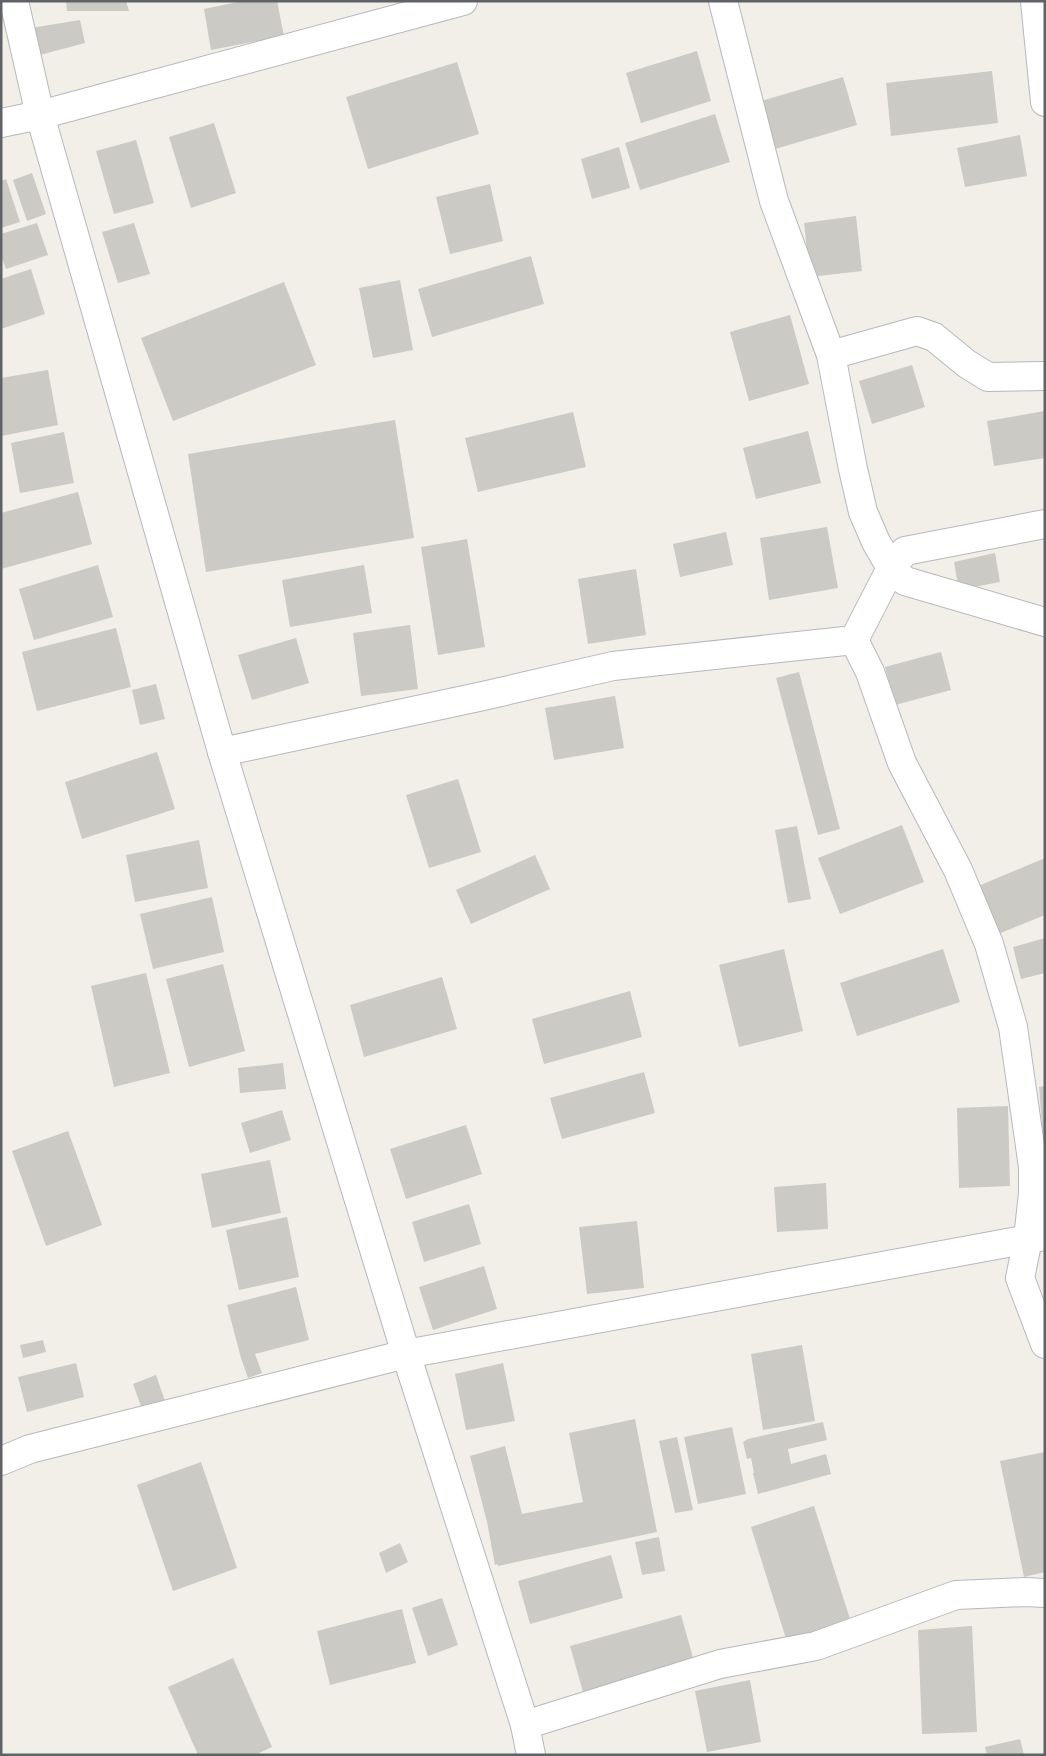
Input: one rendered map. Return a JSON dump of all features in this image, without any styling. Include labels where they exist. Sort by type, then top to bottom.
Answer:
[{"type":"street","points":[[14,1],[40,115],[222,752],[406,1354],[525,1725],[532,1755]]},
{"type":"street","points":[[1,123],[40,115],[463,1]]},
{"type":"street","points":[[723,1],[731,27],[756,137],[774,201],[831,355],[863,512],[876,542],[891,568],[905,581],[1042,618]]},
{"type":"street","points":[[1035,1],[1045,102]]},
{"type":"street","points":[[831,355],[917,331],[934,337],[967,364],[988,377],[1045,376]]},
{"type":"street","points":[[854,640],[891,568],[905,551],[1045,524]]},
{"type":"street","points":[[222,752],[613,666],[854,640]]},
{"type":"street","points":[[854,640],[870,672],[902,763],[958,870],[989,944],[1010,1018],[1033,1167],[1036,1237],[1020,1278],[1045,1344]]},
{"type":"street","points":[[1,1461],[30,1449],[406,1354],[1036,1237]]},
{"type":"street","points":[[525,1725],[720,1664],[816,1646],[956,1595],[1045,1593]]},
{"type":"building","points":[[66,1],[126,1],[129,11],[67,11]]},
{"type":"building","points":[[242,1],[277,1],[284,36],[211,50],[204,9]]},
{"type":"building","points":[[80,20],[85,43],[40,55],[31,28]]},
{"type":"building","points":[[697,51],[711,101],[641,123],[626,73]]},
{"type":"building","points":[[457,62],[479,134],[368,169],[346,97]]},
{"type":"building","points":[[992,71],[998,123],[891,136],[886,83]]},
{"type":"building","points":[[843,77],[857,125],[775,149],[761,101]]},
{"type":"building","points":[[715,114],[730,162],[640,190],[625,143]]},
{"type":"building","points":[[214,123],[236,193],[191,208],[169,137]]},
{"type":"building","points":[[1020,135],[1027,176],[965,187],[957,148]]},
{"type":"building","points":[[136,140],[154,203],[114,214],[96,151]]},
{"type":"building","points":[[619,147],[630,188],[592,199],[581,159]]},
{"type":"building","points":[[32,173],[46,214],[27,221],[13,180]]},
{"type":"building","points":[[6,179],[20,222],[1,228],[1,181]]},
{"type":"building","points":[[490,184],[503,241],[450,254],[436,197]]},
{"type":"building","points":[[856,216],[862,271],[810,277],[804,223]]},
{"type":"building","points":[[37,223],[48,255],[6,269],[1,256],[1,234]]},
{"type":"building","points":[[134,223],[150,274],[118,283],[102,232]]},
{"type":"building","points":[[531,256],[544,304],[432,337],[418,289]]},
{"type":"building","points":[[31,269],[45,314],[1,329],[1,279]]},
{"type":"building","points":[[400,280],[413,350],[373,358],[359,288]]},
{"type":"building","points":[[284,282],[316,365],[173,421],[141,338]]},
{"type":"building","points":[[790,315],[809,384],[749,401],[730,332]]},
{"type":"building","points":[[912,365],[925,407],[872,424],[859,381]]},
{"type":"building","points":[[48,370],[58,425],[1,436],[1,378]]},
{"type":"building","points":[[1045,411],[1045,458],[994,466],[987,421]]},
{"type":"building","points":[[573,412],[586,467],[478,492],[465,438]]},
{"type":"building","points":[[395,420],[414,538],[206,572],[188,454]]},
{"type":"building","points":[[808,431],[821,483],[756,499],[743,448]]},
{"type":"building","points":[[64,432],[74,483],[20,493],[11,443]]},
{"type":"building","points":[[78,492],[92,544],[1,569],[1,513]]},
{"type":"building","points":[[827,527],[838,588],[769,600],[760,538]]},
{"type":"building","points":[[726,532],[733,565],[680,577],[673,544]]},
{"type":"building","points":[[467,539],[485,647],[438,655],[421,547]]},
{"type":"building","points":[[995,553],[1000,582],[959,590],[954,562]]},
{"type":"building","points":[[98,565],[113,617],[34,640],[19,589]]},
{"type":"building","points":[[364,565],[372,613],[290,627],[282,580]]},
{"type":"building","points":[[636,569],[646,635],[588,644],[578,579]]},
{"type":"building","points":[[410,625],[418,689],[361,696],[353,633]]},
{"type":"building","points":[[116,628],[131,687],[37,711],[22,652]]},
{"type":"building","points":[[296,638],[309,683],[252,700],[238,655]]},
{"type":"building","points":[[941,652],[951,690],[895,705],[885,667]]},
{"type":"building","points":[[799,672],[840,829],[818,835],[776,678]]},
{"type":"building","points":[[156,684],[165,719],[140,725],[132,690]]},
{"type":"building","points":[[615,696],[624,748],[554,760],[545,708]]},
{"type":"building","points":[[157,752],[175,809],[82,839],[65,782]]},
{"type":"building","points":[[458,779],[481,852],[429,868],[406,795]]},
{"type":"building","points":[[902,825],[924,882],[840,914],[818,858]]},
{"type":"building","points":[[797,826],[811,899],[788,903],[775,830]]},
{"type":"building","points":[[199,840],[208,888],[135,902],[126,855]]},
{"type":"building","points":[[535,855],[550,889],[471,924],[456,890]]},
{"type":"building","points":[[1045,858],[1045,915],[996,935],[976,887]]},
{"type":"building","points":[[212,897],[224,952],[153,969],[140,914]]},
{"type":"building","points":[[1045,938],[1045,973],[1021,979],[1013,947]]},
{"type":"building","points":[[784,949],[803,1031],[739,1047],[719,965]]},
{"type":"building","points":[[943,949],[960,1002],[857,1036],[840,983]]},
{"type":"building","points":[[223,964],[245,1051],[189,1067],[166,979]]},
{"type":"building","points":[[146,973],[170,1073],[114,1087],[91,986]]},
{"type":"building","points":[[442,977],[457,1029],[364,1057],[350,1005]]},
{"type":"building","points":[[630,991],[642,1037],[544,1064],[532,1019]]},
{"type":"building","points":[[283,1063],[286,1089],[240,1093],[238,1068]]},
{"type":"building","points":[[644,1072],[655,1113],[562,1139],[550,1098]]},
{"type":"building","points":[[1045,1086],[1045,1139],[1043,1139],[1039,1087]]},
{"type":"building","points":[[1008,1106],[1010,1186],[959,1188],[957,1108]]},
{"type":"building","points":[[282,1110],[291,1140],[250,1153],[241,1123]]},
{"type":"building","points":[[466,1125],[482,1174],[406,1199],[390,1149]]},
{"type":"building","points":[[68,1131],[102,1225],[46,1246],[12,1151]]},
{"type":"building","points":[[270,1160],[281,1213],[212,1228],[201,1174]]},
{"type":"building","points":[[826,1183],[828,1229],[777,1232],[774,1187]]},
{"type":"building","points":[[469,1204],[481,1244],[424,1262],[412,1222]]},
{"type":"building","points":[[287,1217],[299,1277],[239,1290],[226,1230]]},
{"type":"building","points":[[637,1221],[644,1288],[587,1294],[579,1227]]},
{"type":"building","points":[[484,1266],[497,1309],[433,1330],[419,1287]]},
{"type":"building","points":[[296,1287],[309,1340],[255,1354],[262,1373],[248,1378],[227,1305]]},
{"type":"building","points":[[43,1340],[46,1352],[23,1358],[20,1345]]},
{"type":"building","points":[[802,1345],[815,1421],[763,1430],[751,1354]]},
{"type":"building","points":[[76,1363],[84,1397],[27,1412],[18,1377]]},
{"type":"building","points":[[503,1363],[515,1421],[466,1430],[455,1374]]},
{"type":"building","points":[[156,1375],[165,1401],[142,1409],[133,1384]]},
{"type":"building","points":[[635,1419],[657,1532],[498,1566],[498,1564],[495,1565],[487,1522],[470,1456],[505,1446],[522,1514],[583,1502],[569,1433]]},
{"type":"building","points":[[823,1422],[827,1440],[788,1449],[791,1464],[826,1454],[831,1474],[758,1494],[751,1458],[747,1459],[743,1442],[748,1439]]},
{"type":"building","points":[[732,1427],[746,1494],[698,1504],[684,1437]]},
{"type":"building","points":[[677,1437],[693,1510],[675,1513],[659,1441]]},
{"type":"building","points":[[1045,1452],[1045,1572],[1024,1577],[1000,1461]]},
{"type":"building","points":[[201,1462],[237,1568],[173,1591],[137,1485]]},
{"type":"building","points":[[814,1506],[851,1622],[787,1642],[751,1527]]},
{"type":"building","points":[[659,1537],[665,1571],[642,1575],[635,1542]]},
{"type":"building","points":[[400,1543],[408,1562],[386,1573],[379,1553]]},
{"type":"building","points":[[611,1555],[623,1598],[530,1624],[518,1581]]},
{"type":"building","points":[[442,1598],[458,1645],[428,1656],[412,1608]]},
{"type":"building","points":[[402,1609],[416,1663],[330,1685],[317,1631]]},
{"type":"building","points":[[681,1615],[694,1661],[583,1692],[570,1646]]},
{"type":"building","points":[[972,1626],[977,1732],[922,1734],[918,1630]]},
{"type":"building","points":[[233,1658],[272,1747],[255,1755],[198,1755],[168,1687]]},
{"type":"building","points":[[750,1680],[761,1742],[707,1752],[695,1691]]},
{"type":"building","points":[[1020,1739],[1024,1755],[987,1755],[985,1747]]}]
